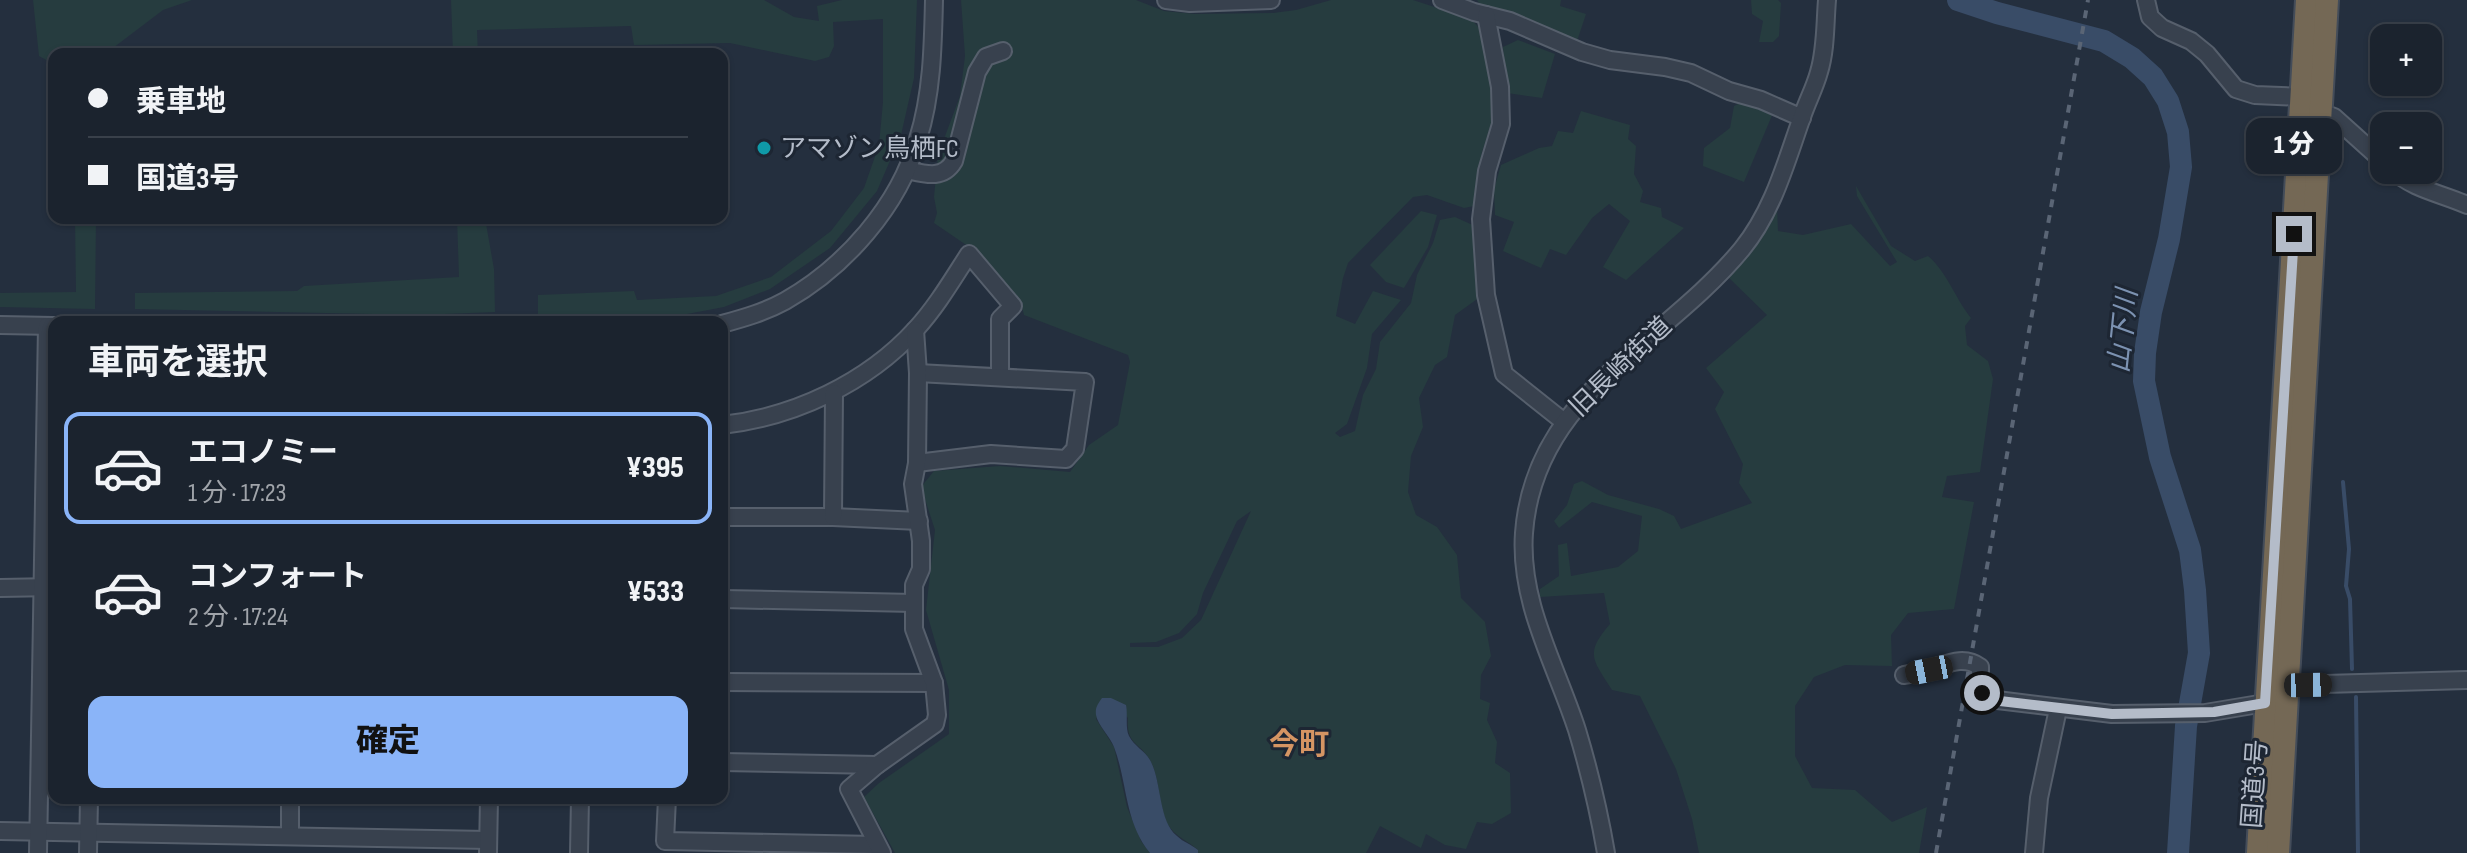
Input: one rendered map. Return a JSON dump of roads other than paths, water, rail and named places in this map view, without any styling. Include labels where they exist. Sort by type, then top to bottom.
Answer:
[{"type":"highway","name":"国道3号","points":[[2258,853],[2307,0]]},
{"type":"highway","name":"国道3号","points":[[2278,853],[2327,0]]},
{"type":"street","points":[[728,322],[784,301],[838,264],[872,225],[907,170],[919,138],[929,88],[934,0]]},
{"type":"street","points":[[1166,0],[1190,3],[1271,0]]},
{"type":"street","points":[[1442,0],[1510,21],[1582,52],[1610,60],[1691,73],[1729,91],[1761,100],[1802,118]]},
{"type":"street","name":"旧長崎街道","points":[[1606,853],[1600,816],[1577,730],[1528,597],[1524,535],[1531,487],[1563,421],[1605,377],[1722,272],[1745,246],[1768,209],[1819,71],[1827,0]]},
{"type":"street","points":[[2146,0],[2150,17],[2162,28],[2191,41],[2207,54],[2236,89],[2255,95],[2303,97],[2321,112],[2334,117],[2370,149]]},
{"type":"street","points":[[1486,15],[1500,87],[1501,124],[1487,171],[1481,219],[1486,295],[1504,374],[1563,421]]},
{"type":"street","points":[[907,170],[939,175],[949,169],[954,161],[977,72],[986,57],[1003,51]]},
{"type":"street","points":[[2414,184],[2467,205]]},
{"type":"street","points":[[728,424],[782,413],[834,393],[886,357],[915,330],[969,254],[1013,306],[1000,319],[1000,377]]},
{"type":"street","points":[[0,325],[48,326]]},
{"type":"street","points":[[667,804],[665,841],[879,849],[849,789],[935,724],[937,715],[934,683],[914,629],[914,585],[921,569],[919,521],[913,484],[917,463],[915,330]]},
{"type":"street","points":[[917,463],[991,454],[1066,459],[1075,449],[1085,382],[918,373]]},
{"type":"street","points":[[833,517],[834,393]]},
{"type":"street","points":[[728,517],[919,521]]},
{"type":"street","points":[[0,588],[48,587],[38,853]]},
{"type":"street","points":[[728,599],[914,603]]},
{"type":"street","points":[[1904,675],[1952,661],[1970,662],[1980,667],[1980,688],[1989,699],[2112,714],[2205,713],[2265,703],[2289,685],[2467,680]]},
{"type":"street","points":[[728,682],[934,683]]},
{"type":"street","points":[[2034,853],[2039,798],[2058,709]]},
{"type":"street","points":[[728,762],[877,765]]},
{"type":"street","points":[[88,853],[89,804]]},
{"type":"street","points":[[290,804],[290,836]]},
{"type":"street","points":[[0,831],[290,836],[488,846],[489,804]]},
{"type":"street","points":[[579,853],[580,804]]},
{"type":"water","points":[[1102,698],[1111,698],[1126,705],[1129,736],[1148,757],[1154,769],[1166,821],[1177,836],[1198,853],[1150,853],[1142,841],[1131,815],[1114,747],[1096,715]]},
{"type":"waterway","name":"山下川","points":[[1958,0],[2104,41],[2132,58],[2153,77],[2168,101],[2178,132],[2181,167],[2169,239],[2151,312],[2144,381],[2160,457],[2190,550],[2195,590],[2199,653],[2186,726],[2178,853]]},
{"type":"waterway","points":[[2343,482],[2349,549],[2346,586],[2350,599],[2352,669]]},
{"type":"waterway","points":[[2356,697],[2358,853]]},
{"type":"railway","points":[[1936,853],[2088,0]]},
{"type":"place","name":"アマゾン鳥栖FC","points":[[764,148]]},
{"type":"district","name":"今町","points":[[1299,744]]}]
